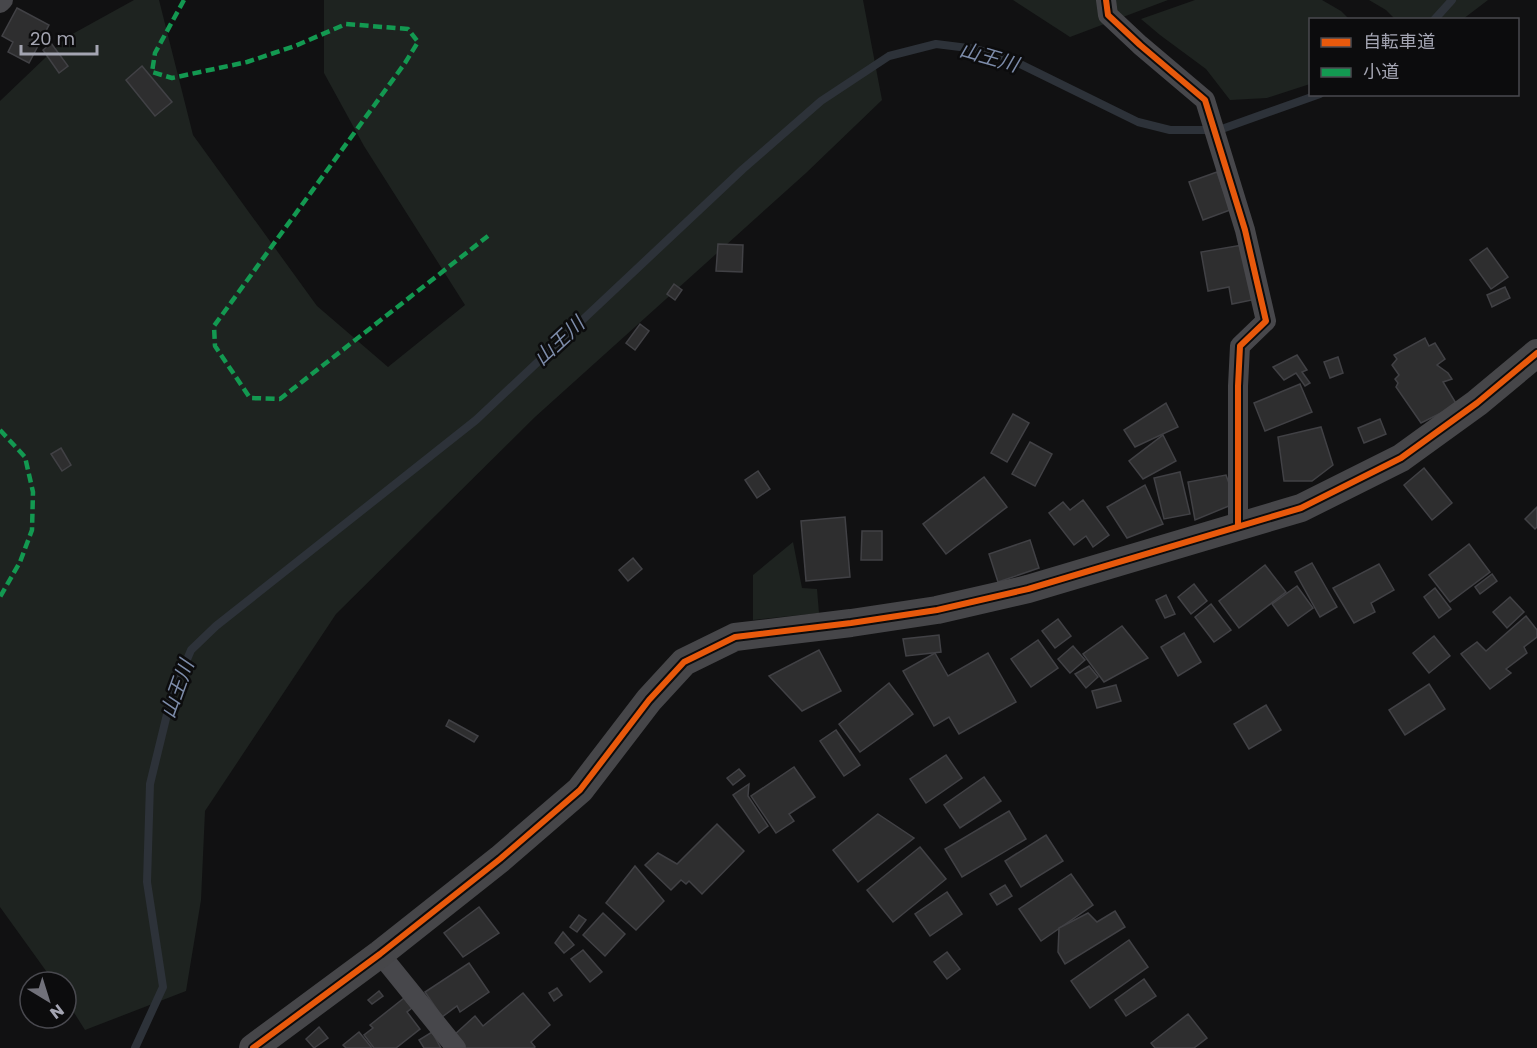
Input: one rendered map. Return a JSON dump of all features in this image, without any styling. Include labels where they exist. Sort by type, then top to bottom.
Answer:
[{"type":"street","points":[[1106,0],[1108,15],[1205,100],[1245,230],[1266,321],[1240,345],[1238,526]]},
{"type":"street","points":[[253,1048],[380,954],[500,859],[580,790],[649,700],[684,662],[735,637],[937,610],[1028,589],[1301,508],[1401,458],[1477,404],[1537,353]]},
{"type":"street","points":[[380,954],[456,1048]]},
{"type":"shaded area","points":[[134,0],[159,0],[193,135],[317,306],[388,367],[465,305],[364,146],[324,73],[324,0],[863,0],[882,100],[806,173],[535,417],[336,614],[205,811],[201,900],[186,991],[85,1030],[78,1019],[78,970],[45,970],[0,907],[0,101],[67,37]]},
{"type":"shaded area","points":[[1013,0],[1168,0],[1070,37]]},
{"type":"shaded area","points":[[1195,0],[1322,0],[1348,18],[1309,18],[1309,84],[1267,98],[1230,100],[1206,69],[1141,19]]},
{"type":"shaded area","points":[[1369,0],[1488,0],[1464,18],[1394,18],[1386,10]]},
{"type":"shaded area","points":[[793,542],[802,588],[817,589],[819,613],[753,620],[753,575]]},
{"type":"building","points":[[17,8],[49,25],[29,63],[8,52],[13,42],[2,36]]},
{"type":"building","points":[[51,43],[68,66],[59,73],[43,50]]},
{"type":"building","points":[[142,66],[172,102],[155,116],[126,80]]},
{"type":"building","points":[[1217,172],[1230,210],[1203,220],[1189,182]]},
{"type":"building","points":[[718,244],[743,245],[742,272],[716,271]]},
{"type":"building","points":[[1242,245],[1252,300],[1232,304],[1229,287],[1208,291],[1201,252]]},
{"type":"building","points":[[1487,248],[1508,277],[1491,289],[1470,260]]},
{"type":"building","points":[[674,284],[682,290],[675,300],[667,294]]},
{"type":"building","points":[[1505,287],[1510,298],[1492,307],[1487,295]]},
{"type":"building","points":[[640,324],[649,331],[635,350],[626,343]]},
{"type":"building","points":[[1425,338],[1429,346],[1435,343],[1445,359],[1437,365],[1452,379],[1443,382],[1457,405],[1421,423],[1396,387],[1398,383],[1395,379],[1399,375],[1392,365],[1397,359],[1394,355]]},
{"type":"building","points":[[1297,355],[1307,370],[1302,372],[1310,383],[1305,386],[1296,373],[1284,380],[1273,367]]},
{"type":"building","points":[[1338,357],[1343,373],[1330,378],[1324,362]]},
{"type":"building","points":[[1300,384],[1312,412],[1265,431],[1254,403]]},
{"type":"building","points":[[1166,403],[1178,427],[1135,447],[1124,430]]},
{"type":"building","points":[[1013,414],[1029,423],[1007,462],[991,453]]},
{"type":"building","points":[[1380,419],[1386,434],[1364,443],[1358,428]]},
{"type":"building","points":[[1321,427],[1333,465],[1312,481],[1284,481],[1278,437]]},
{"type":"building","points":[[1163,435],[1176,461],[1143,479],[1129,461]]},
{"type":"building","points":[[1030,442],[1052,454],[1035,486],[1012,474]]},
{"type":"building","points":[[61,448],[71,465],[62,471],[51,454]]},
{"type":"building","points":[[1424,468],[1452,503],[1432,520],[1404,485]]},
{"type":"building","points":[[758,471],[770,489],[757,498],[745,480]]},
{"type":"building","points":[[1180,472],[1190,514],[1164,519],[1154,478]]},
{"type":"building","points":[[1226,475],[1236,503],[1195,520],[1188,482]]},
{"type":"building","points":[[984,477],[1007,507],[946,554],[923,524]]},
{"type":"building","points":[[1145,485],[1163,524],[1127,538],[1107,507]]},
{"type":"building","points":[[1083,500],[1109,535],[1093,547],[1086,536],[1074,545],[1049,513],[1063,502],[1070,510]]},
{"type":"building","points":[[1537,507],[1537,527],[1535,529],[1525,519]]},
{"type":"building","points":[[845,517],[850,577],[806,581],[801,521]]},
{"type":"building","points":[[862,531],[882,531],[882,560],[861,560]]},
{"type":"building","points":[[1030,540],[1039,568],[998,582],[989,554]]},
{"type":"building","points":[[1469,544],[1490,572],[1450,602],[1429,575]]},
{"type":"building","points":[[633,558],[642,569],[628,581],[619,570]]},
{"type":"building","points":[[1312,563],[1337,607],[1320,617],[1295,572]]},
{"type":"building","points":[[1379,564],[1394,590],[1371,603],[1375,612],[1354,623],[1333,588]]},
{"type":"building","points":[[1265,565],[1286,592],[1239,628],[1219,601]]},
{"type":"building","points":[[1492,574],[1497,581],[1480,594],[1475,587]]},
{"type":"building","points":[[1194,584],[1207,601],[1191,614],[1178,597]]},
{"type":"building","points":[[1297,586],[1313,608],[1288,626],[1272,604]]},
{"type":"building","points":[[1435,588],[1451,609],[1439,618],[1424,597]]},
{"type":"building","points":[[1166,595],[1175,614],[1165,618],[1156,600]]},
{"type":"building","points":[[1510,597],[1524,612],[1507,628],[1493,612]]},
{"type":"building","points":[[1211,604],[1231,630],[1214,642],[1195,617]]},
{"type":"building","points":[[1526,616],[1537,630],[1537,637],[1524,647],[1527,653],[1506,669],[1511,673],[1490,689],[1461,654],[1477,642],[1486,651]]},
{"type":"building","points":[[1058,619],[1071,636],[1055,648],[1042,631]]},
{"type":"building","points":[[1122,626],[1148,658],[1104,682],[1083,654]]},
{"type":"building","points":[[1184,633],[1201,662],[1178,676],[1161,647]]},
{"type":"building","points":[[939,635],[941,652],[906,656],[903,639]]},
{"type":"building","points":[[1434,636],[1450,656],[1429,673],[1413,653]]},
{"type":"building","points":[[1038,640],[1058,668],[1031,687],[1011,659]]},
{"type":"building","points":[[1073,646],[1085,660],[1070,673],[1058,659]]},
{"type":"building","points":[[819,650],[841,691],[802,711],[769,676]]},
{"type":"building","points":[[935,653],[948,676],[988,653],[1016,702],[959,734],[949,717],[934,726],[903,671]]},
{"type":"building","points":[[1089,666],[1098,677],[1086,688],[1075,674]]},
{"type":"building","points":[[889,683],[913,714],[860,752],[839,724]]},
{"type":"building","points":[[1429,684],[1445,709],[1405,735],[1389,710]]},
{"type":"building","points":[[1116,685],[1121,701],[1097,708],[1092,691]]},
{"type":"building","points":[[1266,705],[1281,730],[1249,749],[1234,724]]},
{"type":"building","points":[[449,720],[478,736],[474,742],[446,726]]},
{"type":"building","points":[[836,730],[860,765],[844,776],[820,741]]},
{"type":"building","points":[[946,755],[962,778],[926,803],[910,779]]},
{"type":"building","points":[[794,767],[815,797],[789,814],[794,821],[776,833],[751,796]]},
{"type":"building","points":[[739,769],[745,776],[733,785],[727,778]]},
{"type":"building","points":[[984,777],[1001,801],[960,828],[944,805]]},
{"type":"building","points":[[749,784],[748,796],[768,826],[759,833],[733,795]]},
{"type":"building","points":[[1009,811],[1026,839],[962,877],[945,849]]},
{"type":"building","points":[[878,814],[914,838],[858,882],[833,850]]},
{"type":"building","points":[[717,824],[744,851],[702,894],[689,881],[686,884],[681,880],[671,890],[645,865],[658,853],[677,864]]},
{"type":"building","points":[[1046,835],[1063,861],[1021,887],[1005,861]]},
{"type":"building","points":[[920,847],[946,879],[893,922],[867,890]]},
{"type":"building","points":[[635,866],[664,901],[636,930],[606,903]]},
{"type":"building","points":[[1071,874],[1093,905],[1041,941],[1019,909]]},
{"type":"building","points":[[1005,885],[1012,896],[997,905],[990,894]]},
{"type":"building","points":[[947,892],[962,914],[930,936],[915,914]]},
{"type":"building","points":[[479,907],[499,933],[463,957],[444,933]]},
{"type":"building","points":[[1115,911],[1125,927],[1065,964],[1058,952],[1059,928],[1088,913],[1097,922]]},
{"type":"building","points":[[603,913],[625,934],[605,956],[583,935]]},
{"type":"building","points":[[579,915],[586,920],[577,932],[570,927]]},
{"type":"building","points":[[563,932],[574,945],[564,953],[555,943]]},
{"type":"building","points":[[1129,940],[1148,967],[1090,1008],[1071,981]]},
{"type":"building","points":[[583,950],[602,972],[590,982],[571,959]]},
{"type":"building","points":[[947,952],[960,969],[947,979],[934,962]]},
{"type":"building","points":[[469,963],[489,992],[460,1012],[457,1006],[442,1017],[425,992]]},
{"type":"building","points":[[1144,979],[1156,996],[1126,1016],[1115,1000]]},
{"type":"building","points":[[557,988],[562,995],[554,1001],[549,993]]},
{"type":"building","points":[[379,991],[383,996],[372,1004],[368,1000]]},
{"type":"building","points":[[523,993],[550,1025],[531,1042],[534,1048],[465,1048],[454,1035],[475,1016],[483,1026]]},
{"type":"building","points":[[404,998],[412,1008],[407,1012],[420,1029],[396,1048],[374,1048],[364,1035],[373,1028],[370,1025]]},
{"type":"building","points":[[1188,1014],[1207,1038],[1194,1048],[1155,1048],[1151,1043]]},
{"type":"building","points":[[319,1027],[328,1038],[314,1048],[306,1039]]},
{"type":"building","points":[[359,1032],[372,1048],[346,1048],[343,1045]]},
{"type":"building","points":[[432,1032],[441,1048],[424,1048],[419,1040]]},
{"type":"waterway","name":"山王川","points":[[1436,18],[1452,0]]},
{"type":"waterway","name":"山王川","points":[[135,1048],[163,987],[147,882],[150,784],[171,698],[191,650],[216,626],[476,420],[743,169],[821,101],[889,56],[936,44],[976,49],[1012,60],[1138,122],[1170,130],[1219,130],[1314,96]]},
{"type":"marked path","points":[[184,0],[155,53],[152,72],[172,78],[247,62],[295,46],[346,24],[408,29],[418,42],[214,326],[215,346],[250,398],[280,399],[488,236]]},
{"type":"marked path","points":[[0,430],[25,457],[33,492],[32,530],[20,562],[0,597]]},
{"type":"cycle path","points":[[1106,0],[1108,15],[1205,100],[1245,230],[1266,321],[1240,346],[1238,526]]},
{"type":"cycle path","points":[[253,1048],[380,954],[500,859],[580,790],[649,700],[684,662],[735,637],[937,610],[1028,589],[1301,508],[1401,458],[1477,403],[1537,353]]}]
